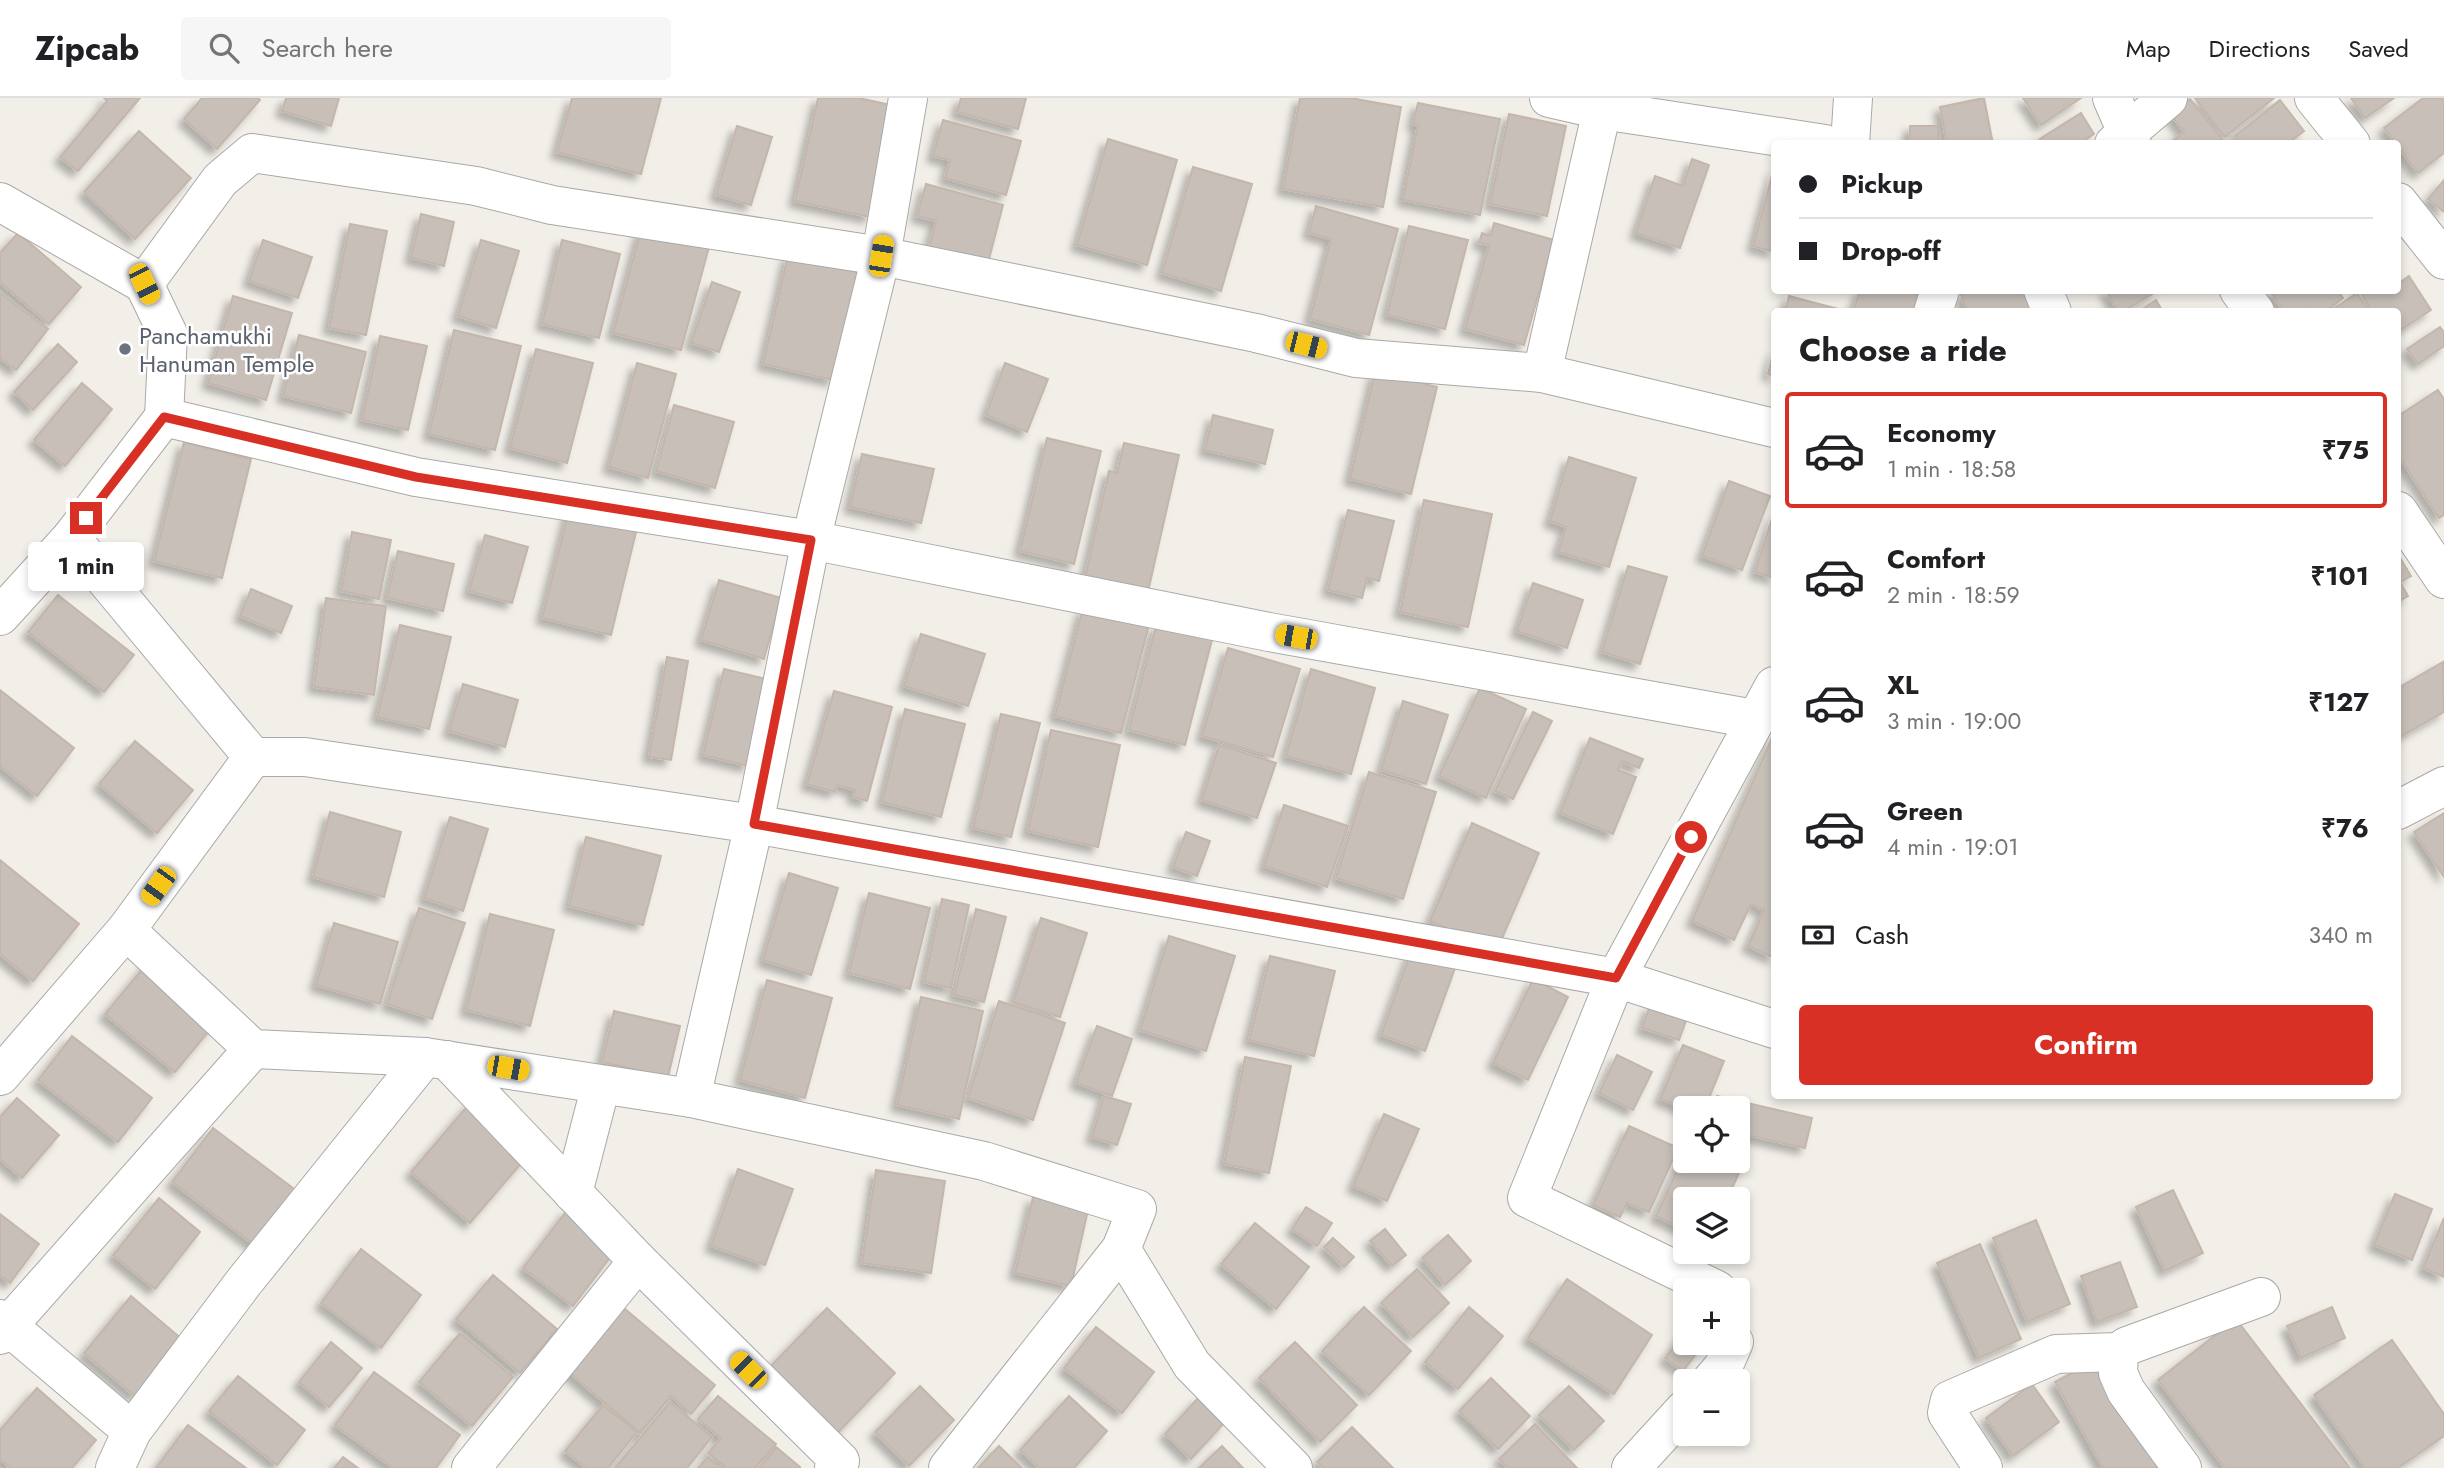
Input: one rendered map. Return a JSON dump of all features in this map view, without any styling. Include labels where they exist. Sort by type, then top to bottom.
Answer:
[{"type":"street","points":[[691,1098],[754,824],[811,540],[881,256],[908,98]]},
{"type":"street","points":[[1549,98],[1618,107],[1803,140]]},
{"type":"street","points":[[1850,140],[1853,98]]},
{"type":"street","points":[[2112,98],[2124,140]]},
{"type":"street","points":[[2125,140],[2168,98]]},
{"type":"street","points":[[2314,98],[2348,140]]},
{"type":"street","points":[[1542,373],[1618,107]]},
{"type":"street","points":[[144,284],[220,180],[252,153],[476,186],[552,205],[881,256],[1256,333],[1356,358],[1542,373],[1771,427]]},
{"type":"street","points":[[0,202],[144,284],[169,334],[164,417],[71,538],[0,616]]},
{"type":"street","points":[[2401,206],[2444,260]]},
{"type":"street","points":[[164,417],[416,477],[811,540],[1269,632],[1754,719]]},
{"type":"street","points":[[2401,514],[2444,579]]},
{"type":"street","points":[[71,538],[253,757]]},
{"type":"street","points":[[1692,1278],[1527,1198],[1616,978],[1771,691]]},
{"type":"street","points":[[253,757],[305,757],[754,824],[1616,978],[1771,1029]]},
{"type":"street","points":[[0,1076],[127,930],[253,757]]},
{"type":"street","points":[[2401,808],[2444,786]]},
{"type":"street","points":[[127,930],[253,1049],[436,1058],[691,1098],[984,1161],[1137,1209],[1121,1249],[948,1468]]},
{"type":"street","points":[[132,1431],[3,1327],[253,1049]]},
{"type":"street","points":[[436,1058],[840,1461],[834,1468]]},
{"type":"street","points":[[115,1468],[132,1431],[244,1282],[436,1058]]},
{"type":"street","points":[[573,1193],[601,1084]]},
{"type":"street","points":[[1121,1249],[1192,1365],[1293,1468]]},
{"type":"street","points":[[471,1468],[638,1261]]},
{"type":"street","points":[[1983,1468],[1947,1413],[1951,1401],[2056,1354],[2119,1352],[2127,1346],[2261,1297]]},
{"type":"street","points":[[2119,1352],[2118,1373],[2126,1391],[2182,1468]]},
{"type":"street","points":[[1631,1468],[1673,1422]]},
{"type":"building","points":[[104,98],[140,98],[78,171],[60,157],[107,101]]},
{"type":"building","points":[[202,98],[260,100],[217,149],[184,119]]},
{"type":"building","points":[[286,98],[339,98],[331,126],[282,111]]},
{"type":"building","points":[[572,98],[661,98],[641,174],[557,152]]},
{"type":"building","points":[[818,98],[859,98],[895,106],[870,217],[795,201]]},
{"type":"building","points":[[961,98],[1026,98],[1018,129],[957,112]]},
{"type":"building","points":[[1300,98],[1350,98],[1401,107],[1383,207],[1283,189]]},
{"type":"building","points":[[1984,98],[1992,140],[1946,140],[1940,107]]},
{"type":"building","points":[[2023,98],[2081,98],[2041,125]]},
{"type":"building","points":[[2195,98],[2274,98],[2225,137]]},
{"type":"building","points":[[2351,98],[2394,98],[2365,118]]},
{"type":"building","points":[[2423,98],[2444,98],[2444,153],[2418,173],[2401,150],[2401,140],[2393,140],[2384,128]]},
{"type":"building","points":[[2190,99],[2223,140],[2174,140],[2184,132],[2171,115]]},
{"type":"building","points":[[2280,100],[2304,131],[2292,140],[2238,140],[2235,136]]},
{"type":"building","points":[[1418,103],[1500,119],[1480,215],[1403,200],[1418,125],[1413,124]]},
{"type":"building","points":[[2081,113],[2094,134],[2085,140],[2040,139]]},
{"type":"building","points":[[1509,114],[1566,126],[1547,216],[1490,204]]},
{"type":"building","points":[[943,120],[1021,141],[1006,195],[945,178],[950,160],[933,156]]},
{"type":"building","points":[[737,126],[772,137],[751,205],[716,195]]},
{"type":"building","points":[[1910,126],[1938,126],[1938,140],[1909,140]]},
{"type":"building","points":[[139,131],[191,178],[135,239],[84,192]]},
{"type":"building","points":[[1108,139],[1177,160],[1147,265],[1077,245]]},
{"type":"building","points":[[1692,159],[1709,165],[1680,248],[1636,233],[1655,176],[1683,186]]},
{"type":"building","points":[[1193,167],[1252,184],[1221,291],[1162,273]]},
{"type":"building","points":[[1771,179],[1771,251],[1753,246]]},
{"type":"building","points":[[2444,180],[2444,212],[2428,199]]},
{"type":"building","points":[[926,184],[1003,205],[987,267],[928,251],[936,221],[917,216]]},
{"type":"building","points":[[1316,206],[1398,229],[1369,335],[1310,319],[1331,239],[1309,233]]},
{"type":"building","points":[[421,214],[454,222],[444,266],[411,258]]},
{"type":"building","points":[[1494,223],[1554,240],[1524,345],[1465,329],[1489,245],[1479,243],[1482,233],[1491,236]]},
{"type":"building","points":[[350,224],[387,231],[366,335],[329,328]]},
{"type":"building","points":[[1409,226],[1468,240],[1445,329],[1387,315]]},
{"type":"building","points":[[641,230],[709,247],[681,350],[613,333]]},
{"type":"building","points":[[18,233],[81,287],[49,324],[0,282],[0,253]]},
{"type":"building","points":[[263,240],[312,257],[298,298],[249,281]]},
{"type":"building","points":[[481,240],[519,251],[496,328],[458,316]]},
{"type":"building","points":[[562,240],[620,254],[599,338],[542,324]]},
{"type":"building","points":[[788,255],[858,272],[833,380],[763,364]]},
{"type":"building","points":[[2409,276],[2431,310],[2401,330],[2401,308],[2370,308],[2362,294],[2401,294],[2401,282]]},
{"type":"building","points":[[712,282],[740,292],[719,352],[691,343]]},
{"type":"building","points":[[0,293],[48,329],[16,370],[0,358]]},
{"type":"building","points":[[1859,294],[1916,294],[1923,297],[1919,308],[1854,308]]},
{"type":"building","points":[[2036,294],[2041,308],[1966,308],[1961,295]]},
{"type":"building","points":[[2108,294],[2152,294],[2129,308],[2116,308]]},
{"type":"building","points":[[2272,294],[2340,294],[2343,298],[2330,308],[2281,308]]},
{"type":"building","points":[[2358,294],[2366,308],[2335,308]]},
{"type":"building","points":[[233,296],[292,313],[266,400],[208,383]]},
{"type":"building","points":[[1789,296],[1834,308],[1786,308]]},
{"type":"building","points":[[2156,300],[2161,308],[2144,308]]},
{"type":"building","points":[[2440,327],[2444,332],[2444,346],[2418,364],[2407,349]]},
{"type":"building","points":[[454,330],[521,346],[495,450],[429,434]]},
{"type":"building","points":[[299,335],[366,352],[351,413],[283,396]]},
{"type":"building","points":[[380,336],[427,346],[408,430],[362,420]]},
{"type":"building","points":[[58,344],[77,362],[33,410],[14,392]]},
{"type":"building","points":[[536,349],[593,363],[567,463],[510,448]]},
{"type":"building","points":[[637,363],[676,374],[648,478],[609,467]]},
{"type":"building","points":[[1005,363],[1048,379],[1027,432],[986,415]]},
{"type":"building","points":[[1375,372],[1437,387],[1411,494],[1350,479]]},
{"type":"building","points":[[82,383],[112,409],[65,466],[34,440]]},
{"type":"building","points":[[2438,390],[2444,399],[2444,515],[2439,518],[2401,460],[2401,414]]},
{"type":"building","points":[[674,405],[734,422],[715,488],[656,471]]},
{"type":"building","points":[[1213,415],[1273,430],[1265,464],[1205,450]]},
{"type":"building","points":[[1047,438],[1101,451],[1074,564],[1020,551]]},
{"type":"building","points":[[184,442],[251,459],[222,578],[154,561]]},
{"type":"building","points":[[1124,443],[1179,455],[1147,596],[1084,582],[1109,471],[1117,473]]},
{"type":"building","points":[[862,454],[934,469],[921,523],[850,507]]},
{"type":"building","points":[[1569,457],[1636,478],[1609,567],[1558,552],[1566,527],[1550,521]]},
{"type":"building","points":[[1729,481],[1770,496],[1742,570],[1702,556]]},
{"type":"building","points":[[1424,500],[1492,514],[1468,627],[1400,612]]},
{"type":"building","points":[[1348,510],[1394,521],[1379,581],[1367,578],[1362,598],[1328,590]]},
{"type":"building","points":[[569,511],[637,528],[611,635],[542,618]]},
{"type":"building","points":[[1771,521],[1771,577],[1755,572]]},
{"type":"building","points":[[352,532],[391,540],[379,599],[341,591]]},
{"type":"building","points":[[485,535],[528,547],[512,603],[469,591]]},
{"type":"building","points":[[398,551],[454,564],[443,611],[387,598]]},
{"type":"building","points":[[2401,559],[2411,576],[2401,581]]},
{"type":"building","points":[[1628,566],[1667,577],[1640,664],[1602,652]]},
{"type":"building","points":[[719,580],[781,598],[764,659],[701,640]]},
{"type":"building","points":[[1533,583],[1583,600],[1567,648],[1517,631]]},
{"type":"building","points":[[2401,584],[2408,596],[2401,600]]},
{"type":"building","points":[[251,589],[292,606],[281,633],[240,616]]},
{"type":"building","points":[[58,595],[134,655],[104,692],[28,632]]},
{"type":"building","points":[[326,598],[386,606],[374,695],[314,687]]},
{"type":"building","points":[[1083,608],[1149,625],[1121,733],[1055,716]]},
{"type":"building","points":[[400,625],[451,637],[429,729],[377,717]]},
{"type":"building","points":[[1156,625],[1212,640],[1185,745],[1129,730]]},
{"type":"building","points":[[921,634],[985,654],[968,706],[904,686]]},
{"type":"building","points":[[1228,648],[1300,669],[1273,757],[1202,736]]},
{"type":"building","points":[[667,657],[688,661],[671,760],[649,757]]},
{"type":"building","points":[[2443,662],[2444,712],[2401,736],[2401,686]]},
{"type":"building","points":[[724,669],[770,680],[748,766],[703,755]]},
{"type":"building","points":[[1311,669],[1375,688],[1351,774],[1286,756]]},
{"type":"building","points":[[463,684],[518,700],[505,747],[449,731]]},
{"type":"building","points":[[1480,688],[1526,709],[1486,798],[1439,776]]},
{"type":"building","points":[[0,690],[74,748],[37,796],[0,766]]},
{"type":"building","points":[[834,691],[892,707],[867,801],[853,797],[855,790],[837,785],[835,792],[807,784]]},
{"type":"building","points":[[1403,701],[1448,715],[1426,784],[1381,770]]},
{"type":"building","points":[[905,709],[965,724],[941,817],[882,802]]},
{"type":"building","points":[[1533,712],[1552,721],[1513,799],[1495,791]]},
{"type":"building","points":[[1001,714],[1040,723],[1011,837],[973,828]]},
{"type":"building","points":[[1051,730],[1120,745],[1098,847],[1028,831]]},
{"type":"building","points":[[1590,738],[1643,759],[1639,768],[1622,761],[1618,770],[1636,777],[1613,834],[1560,813]]},
{"type":"building","points":[[1771,740],[1771,957],[1748,946],[1764,910],[1751,904],[1734,940],[1692,921]]},
{"type":"building","points":[[135,741],[193,790],[157,833],[99,784]]},
{"type":"building","points":[[1219,745],[1276,763],[1257,818],[1202,800]]},
{"type":"building","points":[[1369,772],[1436,792],[1403,899],[1336,878]]},
{"type":"building","points":[[1284,805],[1348,826],[1327,887],[1264,866]]},
{"type":"building","points":[[330,812],[401,832],[384,897],[313,877]]},
{"type":"building","points":[[2444,813],[2444,877],[2414,832]]},
{"type":"building","points":[[450,817],[488,829],[463,911],[424,898]]},
{"type":"building","points":[[1472,823],[1539,853],[1497,950],[1430,921]]},
{"type":"building","points":[[1186,832],[1210,841],[1197,876],[1173,867]]},
{"type":"building","points":[[586,837],[661,856],[643,925],[569,906]]},
{"type":"building","points":[[0,860],[79,924],[33,981],[0,954]]},
{"type":"building","points":[[789,873],[838,888],[811,975],[763,960]]},
{"type":"building","points":[[869,893],[930,908],[910,989],[849,973]]},
{"type":"building","points":[[942,899],[969,905],[951,988],[924,982]]},
{"type":"building","points":[[419,908],[465,923],[432,1019],[387,1004]]},
{"type":"building","points":[[976,909],[1006,917],[984,1002],[954,995]]},
{"type":"building","points":[[490,914],[554,930],[530,1026],[466,1010]]},
{"type":"building","points":[[1041,918],[1087,933],[1060,1017],[1013,1002]]},
{"type":"building","points":[[334,923],[398,942],[380,1004],[316,985]]},
{"type":"building","points":[[1169,936],[1235,956],[1206,1051],[1140,1030]]},
{"type":"building","points":[[1411,952],[1455,968],[1425,1051],[1381,1035]]},
{"type":"building","points":[[1270,956],[1335,971],[1314,1056],[1249,1040]]},
{"type":"building","points":[[149,961],[219,1019],[175,1072],[105,1014]]},
{"type":"building","points":[[1533,979],[1568,997],[1528,1080],[1493,1063]]},
{"type":"building","points":[[767,980],[832,998],[805,1098],[740,1080]]},
{"type":"building","points":[[921,997],[983,1011],[959,1119],[897,1105]]},
{"type":"building","points":[[999,1001],[1065,1023],[1033,1120],[968,1098]]},
{"type":"building","points":[[1650,1005],[1687,1018],[1679,1040],[1642,1028]]},
{"type":"building","points":[[614,1011],[680,1026],[668,1077],[602,1062]]},
{"type":"building","points":[[1097,1026],[1132,1039],[1112,1096],[1076,1083]]},
{"type":"building","points":[[72,1036],[152,1098],[118,1142],[38,1080]]},
{"type":"building","points":[[1683,1045],[1724,1061],[1710,1096],[1673,1096],[1673,1104],[1660,1099]]},
{"type":"building","points":[[1617,1055],[1652,1072],[1633,1110],[1599,1093]]},
{"type":"building","points":[[1245,1057],[1291,1066],[1269,1173],[1224,1164]]},
{"type":"building","points":[[1104,1096],[1131,1104],[1117,1145],[1092,1137]]},
{"type":"building","points":[[17,1098],[59,1135],[22,1178],[0,1159],[0,1117]]},
{"type":"building","points":[[471,1102],[530,1153],[470,1223],[411,1172]]},
{"type":"building","points":[[1750,1104],[1812,1118],[1805,1148],[1750,1136]]},
{"type":"building","points":[[1384,1114],[1419,1129],[1387,1201],[1353,1186]]},
{"type":"building","points":[[1629,1126],[1673,1146],[1673,1159],[1649,1212],[1627,1203],[1620,1217],[1593,1205]]},
{"type":"building","points":[[213,1128],[306,1198],[265,1253],[172,1182]]},
{"type":"building","points":[[738,1169],[793,1189],[765,1265],[711,1246]]},
{"type":"building","points":[[876,1170],[945,1181],[931,1273],[862,1263]]},
{"type":"building","points":[[1676,1173],[1739,1173],[1733,1187],[1673,1187],[1673,1224],[1656,1216]]},
{"type":"building","points":[[2173,1190],[2203,1253],[2165,1271],[2136,1207]]},
{"type":"building","points":[[2395,1194],[2432,1209],[2412,1260],[2374,1245]]},
{"type":"building","points":[[1033,1197],[1088,1210],[1071,1286],[1015,1273]]},
{"type":"building","points":[[159,1198],[200,1232],[155,1289],[113,1255]]},
{"type":"building","points":[[1306,1207],[1332,1223],[1317,1246],[1292,1229]]},
{"type":"building","points":[[568,1209],[618,1247],[573,1306],[523,1268]]},
{"type":"building","points":[[0,1214],[39,1244],[10,1283],[0,1275]]},
{"type":"building","points":[[2444,1218],[2444,1277],[2423,1268]]},
{"type":"building","points":[[2036,1220],[2070,1304],[2027,1322],[1993,1238]]},
{"type":"building","points":[[1255,1223],[1309,1267],[1276,1309],[1221,1264]]},
{"type":"building","points":[[1385,1229],[1406,1255],[1392,1266],[1370,1241]]},
{"type":"building","points":[[1448,1235],[1471,1261],[1445,1285],[1422,1258]]},
{"type":"building","points":[[1333,1238],[1354,1257],[1344,1267],[1324,1247]]},
{"type":"building","points":[[1980,1244],[2021,1339],[1979,1358],[1937,1263]]},
{"type":"building","points":[[361,1249],[421,1295],[381,1348],[321,1303]]},
{"type":"building","points":[[2120,1262],[2137,1307],[2097,1322],[2081,1276]]},
{"type":"building","points":[[1417,1269],[1449,1303],[1413,1337],[1381,1303]]},
{"type":"building","points":[[493,1275],[557,1329],[520,1373],[456,1319]]},
{"type":"building","points":[[1567,1279],[1652,1335],[1614,1394],[1528,1338]]},
{"type":"building","points":[[131,1296],[183,1340],[135,1396],[84,1353]]},
{"type":"building","points":[[618,1303],[715,1385],[691,1414],[671,1396],[640,1433],[564,1368]]},
{"type":"building","points":[[1364,1307],[1411,1351],[1369,1395],[1322,1351]]},
{"type":"building","points":[[1469,1307],[1503,1336],[1458,1389],[1425,1362]]},
{"type":"building","points":[[2332,1307],[2345,1338],[2301,1358],[2287,1326]]},
{"type":"building","points":[[827,1308],[895,1373],[830,1441],[763,1374]]},
{"type":"building","points":[[2236,1319],[2350,1468],[2225,1468],[2158,1380]]},
{"type":"building","points":[[1096,1327],[1154,1372],[1122,1413],[1064,1368]]},
{"type":"building","points":[[460,1333],[513,1377],[472,1426],[419,1382]]},
{"type":"building","points":[[2392,1340],[2444,1414],[2444,1436],[2398,1468],[2365,1468],[2314,1395]]},
{"type":"building","points":[[331,1342],[362,1368],[329,1407],[299,1382]]},
{"type":"building","points":[[1295,1342],[1357,1405],[1320,1442],[1259,1378]]},
{"type":"building","points":[[1673,1348],[1673,1355],[1695,1355],[1685,1369],[1680,1369],[1665,1358]]},
{"type":"building","points":[[2097,1359],[2158,1468],[2103,1468],[2055,1382]]},
{"type":"building","points":[[374,1372],[460,1435],[436,1468],[393,1468],[335,1425]]},
{"type":"building","points":[[238,1376],[305,1430],[277,1465],[209,1411]]},
{"type":"building","points":[[1491,1378],[1530,1416],[1498,1449],[1459,1411]]},
{"type":"building","points":[[2032,1384],[2059,1422],[2013,1456],[1986,1418]]},
{"type":"building","points":[[920,1386],[954,1420],[909,1466],[875,1432]]},
{"type":"building","points":[[1569,1386],[1604,1421],[1574,1450],[1539,1415]]},
{"type":"building","points":[[37,1388],[96,1440],[72,1468],[10,1468],[0,1459],[0,1430]]},
{"type":"building","points":[[718,1396],[776,1444],[755,1468],[727,1468],[708,1453],[721,1438],[698,1419]]},
{"type":"building","points":[[1069,1396],[1107,1431],[1074,1468],[1039,1468],[1020,1450]]},
{"type":"building","points":[[1199,1397],[1225,1422],[1191,1459],[1165,1434]]},
{"type":"building","points":[[670,1402],[712,1437],[687,1468],[615,1468]]},
{"type":"building","points":[[603,1405],[637,1432],[608,1468],[586,1468],[565,1451]]},
{"type":"building","points":[[1535,1424],[1577,1468],[1508,1468],[1499,1459]]},
{"type":"building","points":[[188,1425],[246,1468],[156,1468]]},
{"type":"building","points":[[1352,1427],[1393,1468],[1323,1468],[1317,1462]]},
{"type":"building","points":[[999,1446],[1022,1468],[978,1468]]},
{"type":"building","points":[[1222,1446],[1243,1468],[1199,1468]]},
{"type":"building","points":[[776,1447],[800,1467],[800,1468],[759,1468]]},
{"type":"building","points":[[343,1457],[358,1468],[334,1468]]},
{"type":"building","points":[[708,1457],[720,1468],[698,1468]]},
{"type":"place","name":"Panchamukhi Hanuman Temple","points":[[125,349]]},
{"type":"route","points":[[86,518],[164,417],[416,477],[811,540],[754,824],[1616,978],[1691,837]]}]
